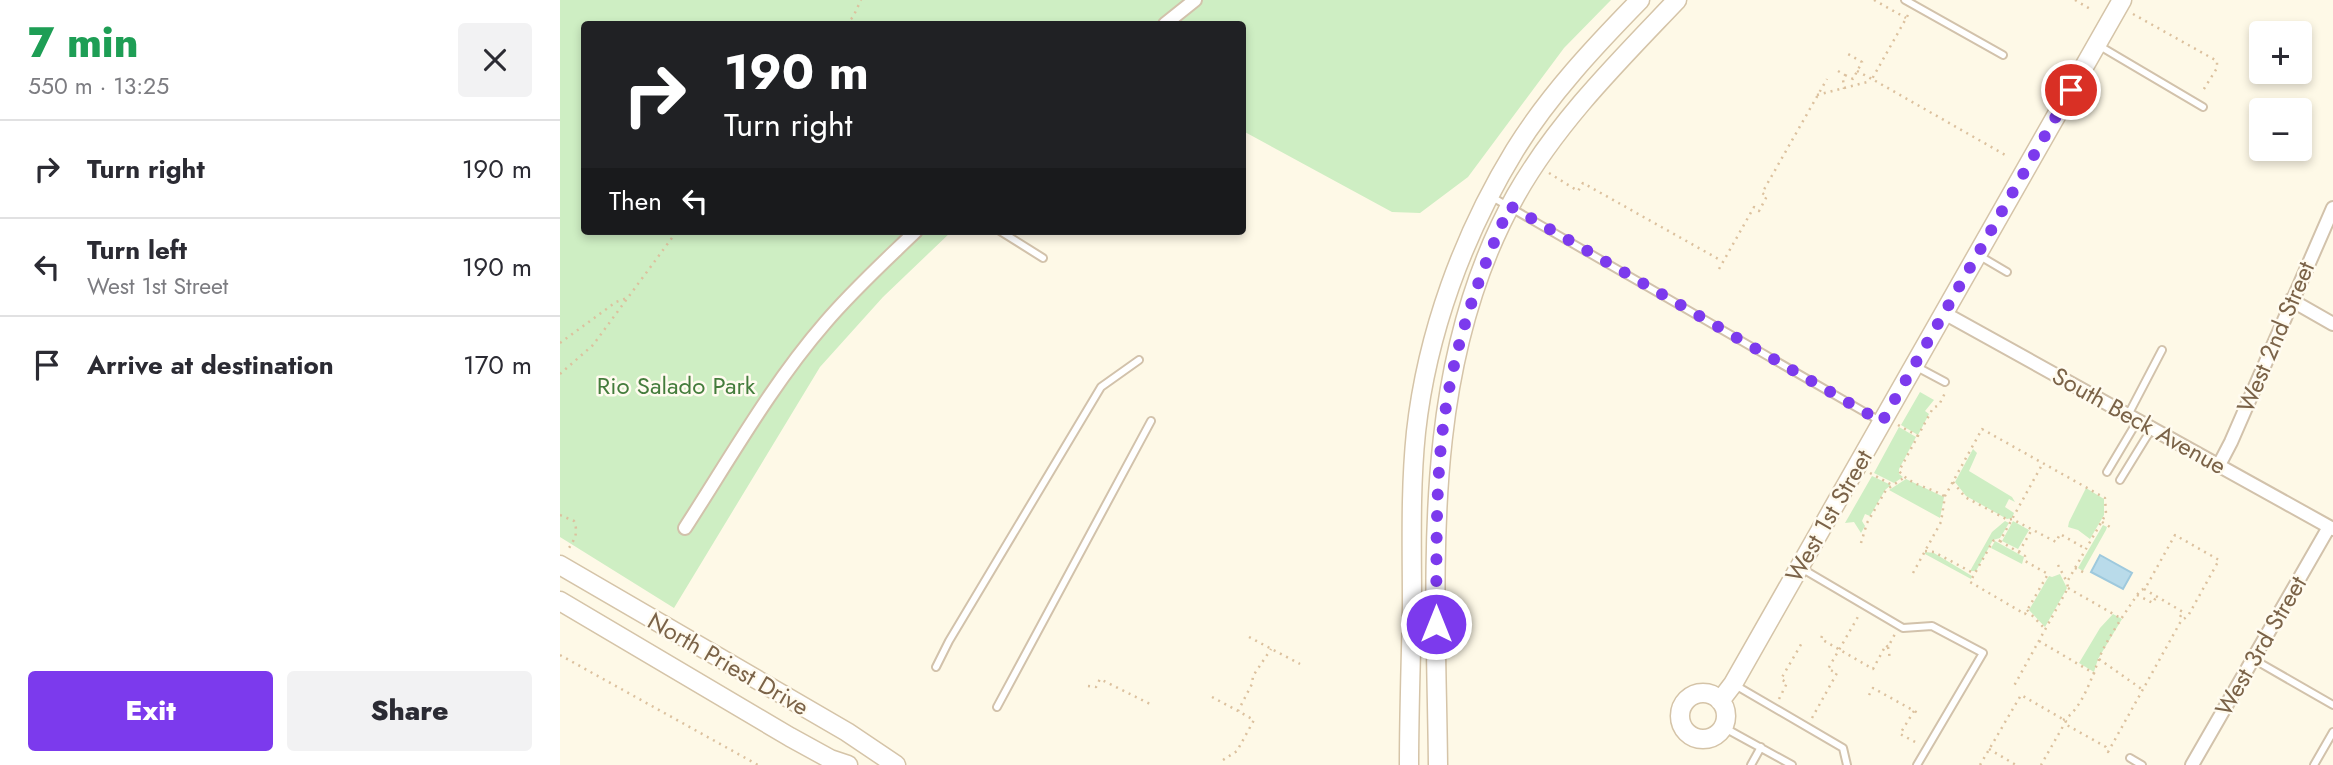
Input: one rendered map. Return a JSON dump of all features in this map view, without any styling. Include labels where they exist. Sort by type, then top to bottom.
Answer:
[{"type":"main road","points":[[1409,765],[1413,481],[1420,402],[1432,345],[1470,236],[1516,148],[1571,75],[1640,0]]},
{"type":"main road","points":[[1437,765],[1438,481],[1447,399],[1454,360],[1470,302],[1510,206],[1542,155],[1577,108],[1677,0]]},
{"type":"main road","name":"West 1st Street","points":[[1720,701],[1733,684],[1799,568],[1890,423],[1914,365],[2122,0]]},
{"type":"main road","name":"North Priest Drive","points":[[560,562],[847,732],[896,765]]},
{"type":"main road","name":"North Priest Drive","points":[[560,601],[779,730],[830,759],[848,765]]},
{"type":"main road","points":[[1708,694],[1720,701],[1726,715],[1723,727],[1716,735],[1702,739],[1688,733],[1681,720],[1683,706],[1693,696],[1708,694]]},
{"type":"street","points":[[1169,21],[1195,0]]},
{"type":"street","name":"West 2nd Street","points":[[2219,465],[2333,208]]},
{"type":"street","points":[[685,528],[784,376],[823,325],[912,235]]},
{"type":"street","points":[[2291,300],[2333,324]]},
{"type":"street","name":"South Beck Avenue","points":[[1944,313],[2331,528]]},
{"type":"street","name":"West 3rd Street","points":[[2192,765],[2331,528]]},
{"type":"lane","points":[[1905,0],[2003,55]]},
{"type":"lane","points":[[2096,44],[2203,107]]},
{"type":"lane","points":[[1489,196],[1890,423]]},
{"type":"lane","points":[[1006,235],[1043,258]]},
{"type":"lane","points":[[1977,254],[2007,272]]},
{"type":"lane","points":[[2107,472],[2162,350]]},
{"type":"lane","points":[[936,667],[948,641],[1101,387],[1139,360]]},
{"type":"lane","points":[[1914,365],[1948,383]]},
{"type":"lane","points":[[997,707],[1151,421]]},
{"type":"lane","points":[[2120,480],[2152,428]]},
{"type":"lane","points":[[1799,568],[1903,628],[1932,626],[1983,653],[1917,765]]},
{"type":"lane","points":[[2253,659],[2333,705]]},
{"type":"lane","points":[[1411,673],[1436,674]]},
{"type":"lane","points":[[1733,684],[1843,748],[1847,765]]},
{"type":"lane","points":[[1723,727],[1792,765]]},
{"type":"lane","points":[[2314,765],[2333,732]]},
{"type":"lane","points":[[1751,765],[1761,747]]},
{"type":"lane","points":[[2130,758],[2143,765]]},
{"type":"path","points":[[849,21],[860,0]]},
{"type":"path","points":[[1874,0],[1906,18]]},
{"type":"path","points":[[2075,0],[2092,10]]},
{"type":"path","points":[[1817,95],[1870,83],[1914,5]]},
{"type":"path","points":[[2133,14],[2217,61],[2217,68],[2202,92]]},
{"type":"path","points":[[1838,71],[1853,79],[1863,62],[1848,54]]},
{"type":"path","points":[[1857,71],[2007,156]]},
{"type":"path","points":[[1844,89],[1845,75]]},
{"type":"path","points":[[1719,269],[1754,207],[1759,211],[1764,203],[1767,196],[1762,193],[1827,79]]},
{"type":"path","points":[[1549,173],[1578,191],[1583,183],[1723,261]]},
{"type":"path","points":[[560,374],[593,345],[674,235]]},
{"type":"path","points":[[560,343],[616,302],[628,298]]},
{"type":"path","points":[[1945,496],[1905,477],[1899,470],[1948,383]]},
{"type":"path","points":[[1890,423],[1918,436]]},
{"type":"path","points":[[1913,573],[1941,522],[1945,496],[1982,429],[2105,498],[2106,514],[2067,582]]},
{"type":"path","points":[[2000,541],[2043,463]]},
{"type":"path","points":[[1870,473],[1893,485]]},
{"type":"path","points":[[1861,543],[1867,523],[1886,490],[1905,477]]},
{"type":"path","points":[[1953,482],[1965,497],[2008,520],[2012,519],[2056,542],[2060,534],[2086,549]]},
{"type":"path","points":[[560,515],[575,521],[578,530],[560,562]]},
{"type":"path","points":[[2102,522],[2110,527]]},
{"type":"path","points":[[2019,552],[2032,529]]},
{"type":"path","points":[[1980,765],[2021,695],[2064,722],[2106,747],[2108,752],[2181,621],[2188,616],[2219,560],[2175,535],[2144,589],[2136,595],[2122,619],[2099,659],[2095,674],[2071,716],[2064,722],[2041,765]]},
{"type":"path","points":[[1996,539],[2019,552],[2025,556],[2025,561],[2048,574],[2025,614],[1970,582],[1996,539]]},
{"type":"path","points":[[1925,551],[1934,552],[1975,574]]},
{"type":"path","points":[[2014,686],[2068,588],[2058,565]]},
{"type":"path","points":[[2074,568],[2085,573]]},
{"type":"path","points":[[2068,588],[2122,619]]},
{"type":"path","points":[[2144,589],[2183,612],[2181,621]]},
{"type":"path","points":[[2129,593],[2152,603],[2156,597]]},
{"type":"path","points":[[1807,727],[1837,673],[1828,668],[1864,605]]},
{"type":"path","points":[[2027,610],[2045,629]]},
{"type":"path","points":[[1891,659],[1888,647],[1900,626]]},
{"type":"path","points":[[1822,636],[1821,639],[1873,669],[1886,645],[1888,647]]},
{"type":"path","points":[[1249,637],[1300,664]]},
{"type":"path","points":[[1774,708],[1787,683],[1781,679],[1802,641]]},
{"type":"path","points":[[2039,641],[2095,674]]},
{"type":"path","points":[[1238,711],[1252,684],[1253,676],[1271,649]]},
{"type":"path","points":[[560,654],[758,765]]},
{"type":"path","points":[[2099,659],[2144,691]]},
{"type":"path","points":[[1087,686],[1096,687],[1100,679],[1150,704]]},
{"type":"path","points":[[1869,695],[1873,688],[1916,712],[1900,734],[1927,749]]},
{"type":"path","points":[[1212,697],[1254,720],[1237,751],[1223,760]]},
{"type":"path","points":[[1989,749],[2016,765]]},
{"type":"green space","name":"Rio Salado Park","points":[[560,0],[1611,0],[1564,48],[1468,177],[1420,213],[1392,212],[1246,133],[1246,21],[581,21],[581,235],[948,235],[883,297],[820,367],[674,608],[560,537]]},
{"type":"green space","points":[[1920,392],[1934,400],[1925,411],[1929,414],[1918,435],[1901,425]]},
{"type":"green space","points":[[1899,427],[1916,437],[1899,469],[1899,474],[1903,477],[1894,483],[1874,473]]},
{"type":"green space","points":[[1973,449],[1977,453],[1969,471],[2012,497],[2015,502],[2009,499],[2005,507],[2014,513],[2012,518],[2007,519],[1966,496],[1955,482]]},
{"type":"green space","points":[[1872,476],[1891,485],[1885,490],[1870,516],[1865,514],[1862,521],[1865,526],[1861,533],[1854,522],[1845,523]]},
{"type":"green space","points":[[1906,479],[1944,497],[1940,518],[1889,490]]},
{"type":"green space","points":[[2086,488],[2104,499],[2104,515],[2090,539],[2078,530],[2068,527]]},
{"type":"green space","points":[[2005,521],[2009,523],[2000,538],[1993,540],[1976,571],[1970,571],[1992,532]]},
{"type":"green space","points":[[2013,521],[2029,530],[2018,549],[2002,541]]},
{"type":"green space","points":[[2103,525],[2107,527],[2106,530],[2083,571],[2078,568]]},
{"type":"green space","points":[[1995,541],[2024,557],[2022,564],[1991,548]]},
{"type":"green space","points":[[1934,553],[1972,576],[1971,579],[1925,554]]},
{"type":"green space","points":[[2060,574],[2067,588],[2045,627],[2029,610],[2049,576]]},
{"type":"green space","points":[[2113,614],[2122,619],[2098,659],[2094,672],[2079,663],[2100,628]]},
{"type":"water","points":[[2100,555],[2132,573],[2123,589],[2091,572]]},
{"type":"route","points":[[1436,624],[1438,481],[1447,399],[1454,360],[1470,302],[1510,206],[1882,422],[2071,90]]}]
